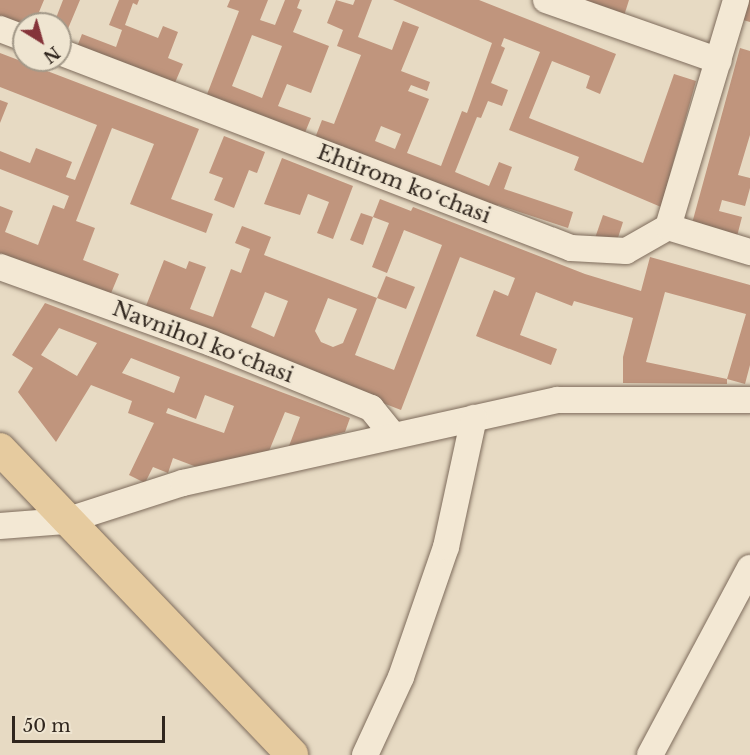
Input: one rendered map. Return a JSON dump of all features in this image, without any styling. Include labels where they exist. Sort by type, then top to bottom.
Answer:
[{"type":"main road","points":[[0,449],[65,521],[292,755]]},
{"type":"street","points":[[546,0],[719,61]]},
{"type":"street","points":[[736,0],[740,32],[719,61],[668,228],[750,252]]},
{"type":"street","name":"Ehtirom koʻchasi","points":[[72,57],[571,248],[626,251],[668,228]]},
{"type":"street","name":"Navnihol koʻchasi","points":[[0,267],[211,343],[371,408],[394,436]]},
{"type":"street","points":[[0,526],[65,521],[183,483],[556,400],[750,400]]},
{"type":"street","points":[[365,755],[401,677],[446,547],[474,418]]},
{"type":"street","points":[[650,755],[750,568]]},
{"type":"building","points":[[0,0],[44,0],[39,12],[12,12],[12,23],[0,18]]},
{"type":"building","points":[[63,0],[80,0],[72,19],[72,12],[58,12]]},
{"type":"building","points":[[119,0],[139,0],[137,5],[133,3],[125,25],[158,38],[163,26],[178,32],[168,58],[183,64],[174,85],[77,47],[82,34],[116,47],[122,30],[109,25]]},
{"type":"building","points":[[230,0],[268,0],[260,20],[275,25],[285,0],[300,0],[297,8],[302,10],[293,32],[329,46],[311,93],[287,84],[278,106],[311,118],[304,135],[206,97],[239,11],[227,7]],"holes":[[[252,35],[282,46],[262,98],[232,86]]]},
{"type":"building","points":[[336,0],[353,5],[355,0],[372,0],[358,37],[392,50],[403,21],[419,27],[401,71],[430,82],[427,91],[411,85],[408,91],[429,99],[407,153],[441,166],[462,111],[467,113],[492,43],[393,0],[479,0],[616,54],[600,94],[586,88],[590,76],[552,61],[529,118],[643,163],[674,74],[696,81],[661,207],[574,170],[579,157],[509,130],[540,52],[504,38],[501,46],[505,48],[491,83],[508,90],[502,106],[488,101],[481,118],[477,117],[455,172],[489,186],[499,162],[512,167],[504,189],[573,212],[568,228],[498,205],[496,209],[315,138],[322,120],[334,124],[361,55],[337,46],[343,30],[327,23]],"holes":[[[381,126],[401,134],[395,149],[375,141]]]},
{"type":"building","points":[[571,0],[629,0],[623,19]]},
{"type":"building","points":[[750,0],[750,22],[743,20]]},
{"type":"building","points":[[740,48],[750,51],[750,135],[738,175],[750,178],[750,188],[745,206],[722,200],[719,211],[742,217],[736,240],[691,227]]},
{"type":"building","points":[[0,53],[12,58],[12,72],[50,72],[199,129],[171,199],[213,214],[206,233],[130,204],[154,144],[112,128],[76,221],[95,228],[83,260],[119,274],[109,298],[0,256],[0,206],[13,211],[5,232],[38,245],[53,205],[64,209],[69,196],[0,169],[0,151],[30,163],[36,148],[72,162],[66,177],[75,180],[97,125],[0,87]]},
{"type":"building","points":[[0,100],[8,103],[0,123]]},
{"type":"building","points":[[224,136],[265,152],[257,173],[249,170],[234,208],[214,200],[223,178],[209,173]]},
{"type":"building","points":[[282,158],[353,186],[333,239],[317,233],[329,202],[308,194],[300,215],[264,204]]},
{"type":"building","points":[[380,199],[411,211],[413,207],[585,274],[641,291],[650,257],[750,285],[750,365],[745,384],[727,379],[727,384],[623,383],[623,357],[633,318],[574,301],[572,306],[536,292],[520,335],[557,349],[551,365],[476,336],[494,290],[508,296],[515,278],[460,257],[401,410],[144,311],[164,260],[186,269],[189,261],[206,267],[190,309],[213,317],[231,269],[241,273],[250,249],[235,243],[242,226],[271,237],[264,255],[377,298],[355,355],[394,370],[442,245],[404,230],[387,273],[372,267],[389,223],[373,217]],"holes":[[[265,292],[288,301],[274,337],[251,327]],[[665,292],[746,314],[727,379],[646,362]],[[328,298],[357,309],[343,343],[333,347],[321,342],[315,331]]]},
{"type":"building","points":[[361,213],[373,217],[363,245],[350,240]]},
{"type":"building","points":[[603,215],[623,222],[616,244],[595,238]]},
{"type":"building","points":[[386,276],[415,287],[406,309],[377,298]]},
{"type":"building","points":[[45,303],[350,418],[345,432],[289,446],[300,417],[285,412],[269,451],[202,469],[173,458],[168,473],[153,467],[145,483],[129,475],[154,423],[128,413],[132,401],[91,385],[56,442],[18,392],[33,368],[12,355]],"holes":[[[59,328],[97,343],[77,376],[41,355]],[[131,358],[180,377],[174,393],[122,373]],[[205,395],[234,406],[224,433],[166,413],[168,408],[196,419]]]}]
